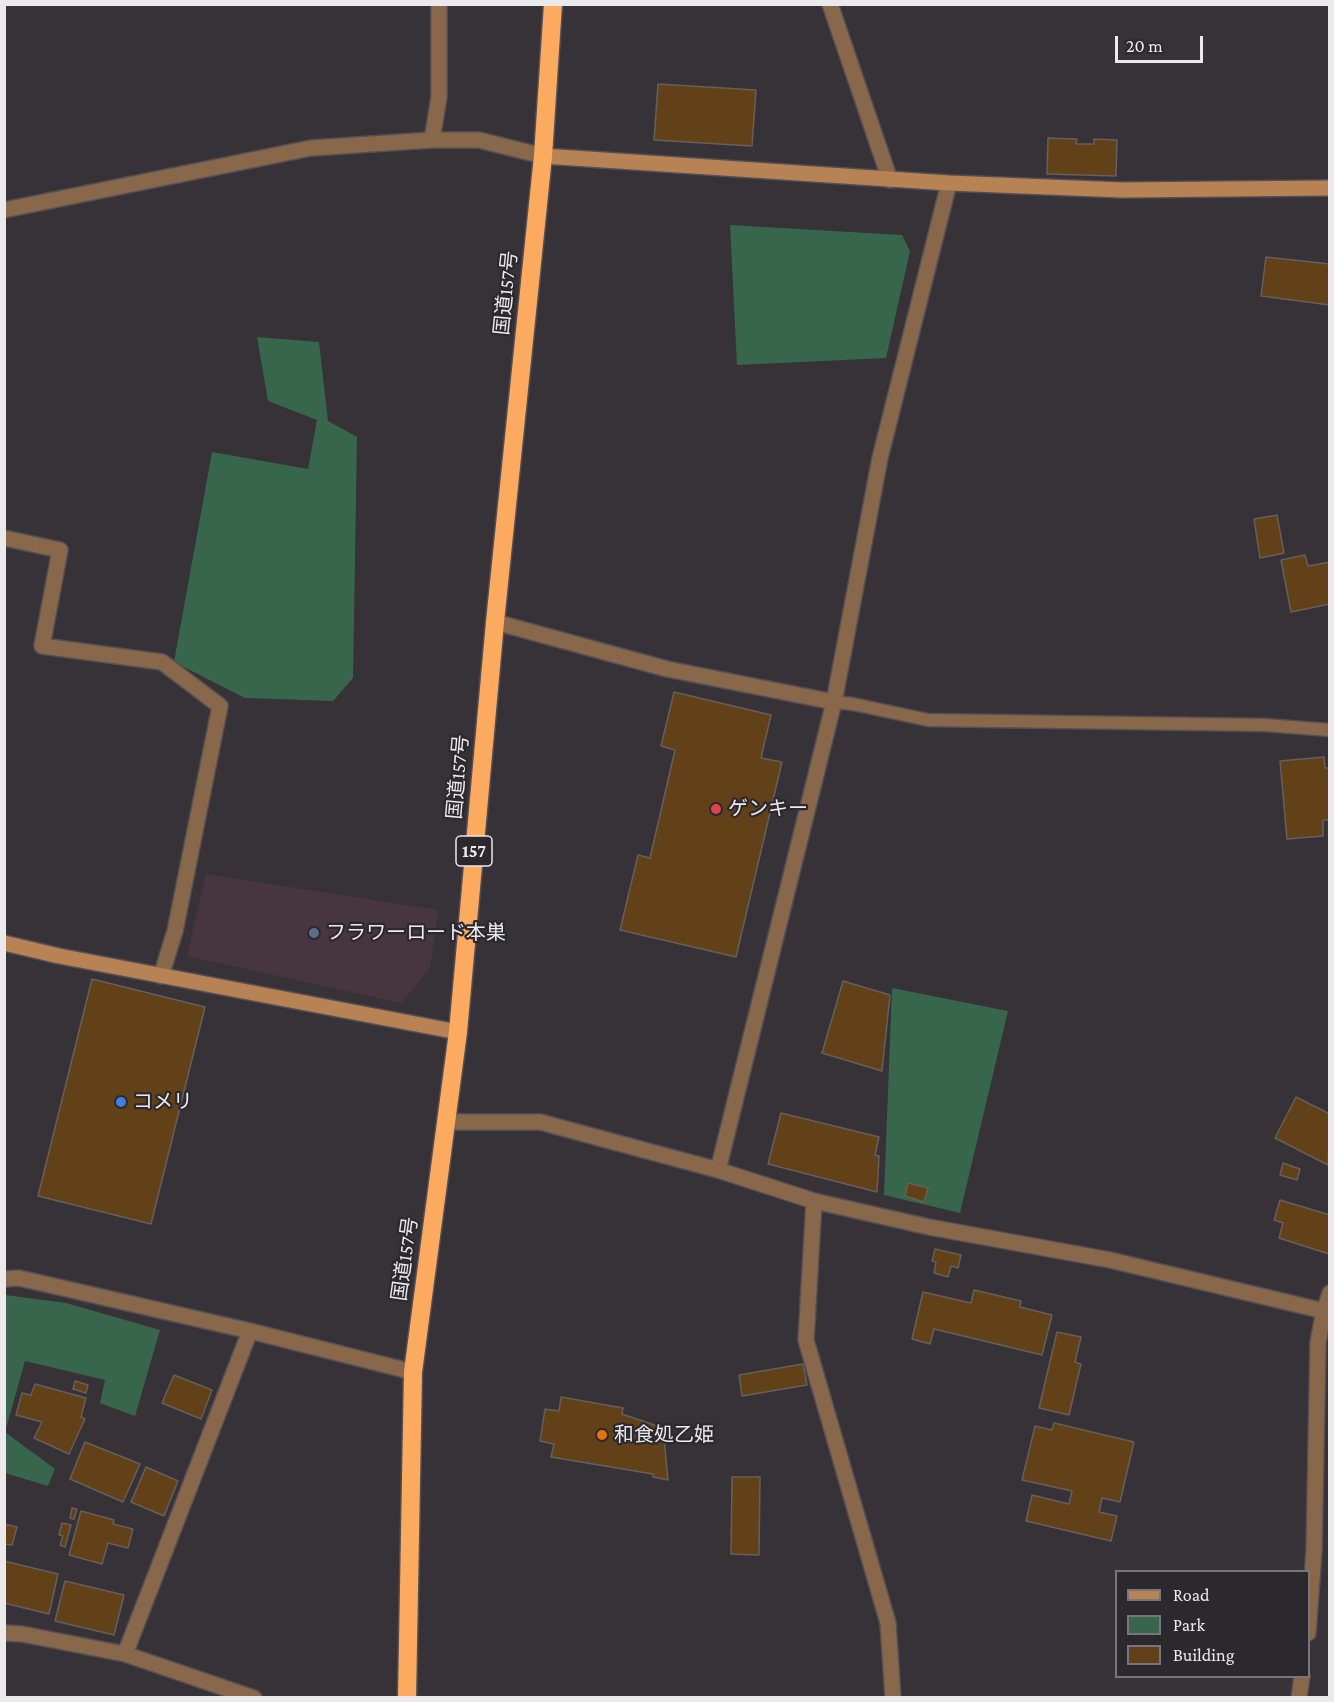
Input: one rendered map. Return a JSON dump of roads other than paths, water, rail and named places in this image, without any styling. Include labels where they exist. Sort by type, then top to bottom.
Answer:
[{"type":"highway","name":"国道157号","points":[[407,1698],[413,1372],[458,1032],[495,622],[543,156],[553,4]]},
{"type":"main road","points":[[543,156],[949,183],[1122,190],[1329,188]]},
{"type":"main road","points":[[4,943],[161,976],[458,1032]]},
{"type":"street","points":[[432,140],[439,98],[439,4]]},
{"type":"street","points":[[830,4],[890,180]]},
{"type":"street","points":[[4,210],[311,148],[432,140],[479,140],[543,156]]},
{"type":"street","points":[[718,1170],[834,702],[880,458],[949,183]]},
{"type":"street","points":[[4,538],[60,550],[42,646],[162,662],[220,706],[178,919],[161,976]]},
{"type":"street","points":[[495,622],[667,669],[834,702]]},
{"type":"street","points":[[446,1122],[540,1122],[718,1170],[814,1201],[929,1227],[1110,1260],[1323,1311]]},
{"type":"street","points":[[814,1201],[806,1340],[888,1623],[893,1698]]},
{"type":"street","points":[[4,1279],[19,1278],[413,1372]]},
{"type":"street","points":[[1310,1605],[1314,1551],[1318,1342],[1323,1311],[1329,1293]]},
{"type":"street","points":[[125,1654],[250,1332]]},
{"type":"street","points":[[4,1633],[22,1634],[125,1654],[254,1698]]},
{"type":"street","points":[[1299,1698],[1302,1678]]},
{"type":"lane","points":[[834,702],[928,720],[1264,726],[1329,730]]},
{"type":"place","name":"ゲンキー","points":[[716,809]]},
{"type":"place","name":"フラワーロード本巣","points":[[314,933]]},
{"type":"place","name":"コメリ","points":[[121,1102]]},
{"type":"place","name":"和食処乙姫","points":[[602,1435]]}]
